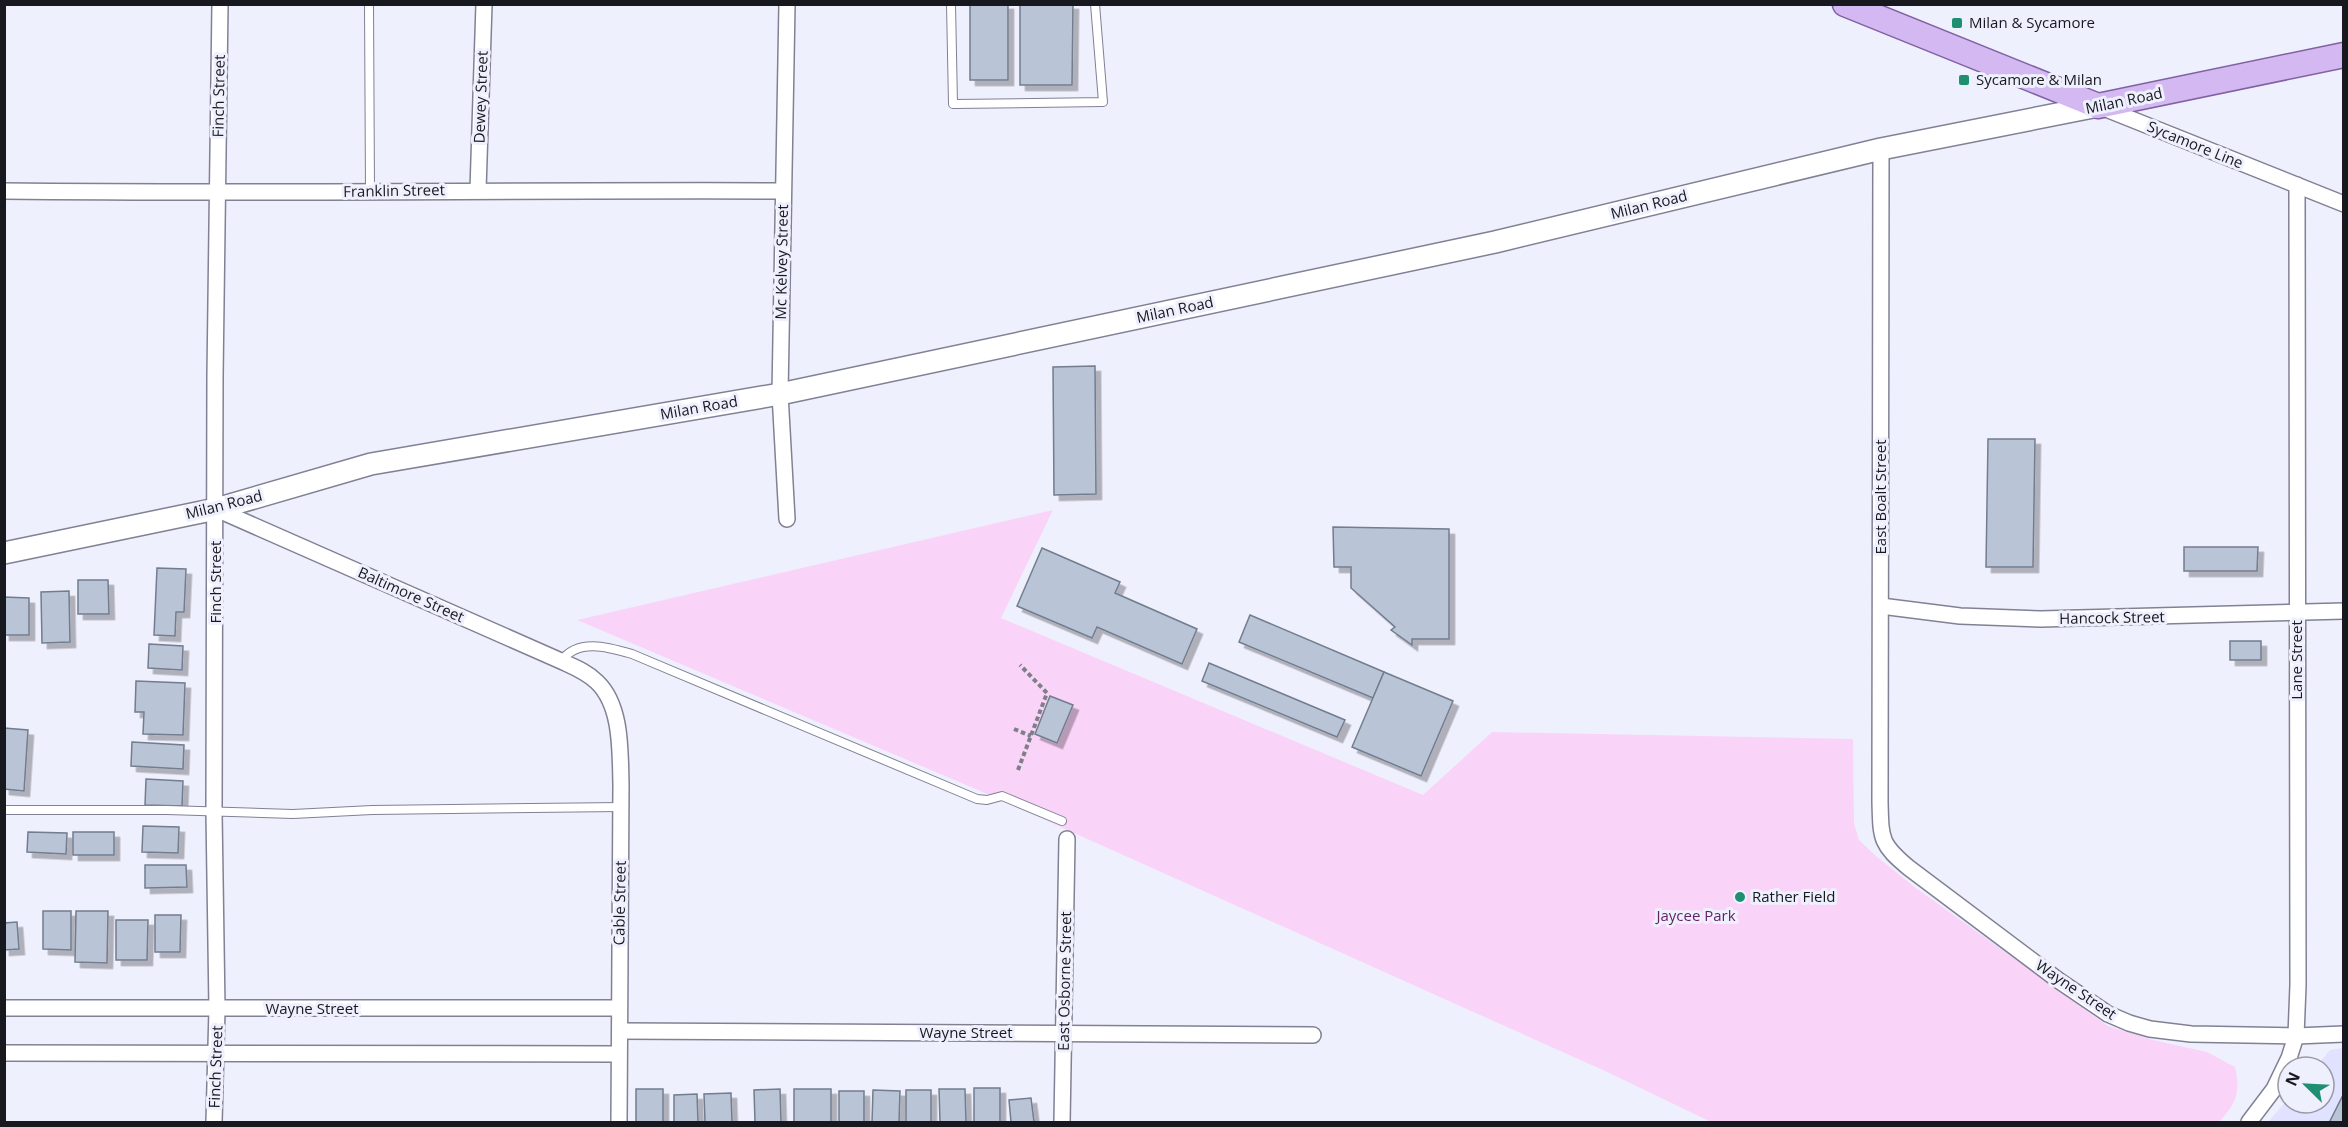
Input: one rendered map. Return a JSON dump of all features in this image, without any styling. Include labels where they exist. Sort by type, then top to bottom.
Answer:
[{"type":"main road","name":"Sycamore Line","points":[[1845,4],[2098,106]]},
{"type":"main road","name":"Milan Road","points":[[2098,106],[2343,55]]},
{"type":"street","name":"Finch Street","points":[[214,1122],[217,1009],[214,813],[220,4]]},
{"type":"street","name":"Dewey Street","points":[[478,190],[484,4]]},
{"type":"street","name":"Mc Kelvey Street","points":[[787,4],[780,394],[787,519]]},
{"type":"street","name":"Milan Road","points":[[4,553],[216,509],[371,464],[780,394],[1495,242],[1881,149],[2098,106]]},
{"type":"street","name":"Sycamore Line","points":[[2098,106],[2343,204]]},
{"type":"street","name":"East Boalt Street","points":[[1881,149],[1880,802],[1881,834],[1884,844]]},
{"type":"street","name":"Lane Street","points":[[2249,1122],[2280,1079],[2296,1036],[2298,985],[2297,185]]},
{"type":"street","name":"Franklin Street","points":[[4,190],[217,194],[478,190],[783,191]]},
{"type":"street","name":"Baltimore Street","points":[[216,509],[561,661],[588,674],[602,687]]},
{"type":"street","name":"Hancock Street","points":[[1881,606],[1960,616],[2040,619],[2343,611]]},
{"type":"street","name":"Cable Street","points":[[602,687],[610,699],[614,712],[621,757],[619,1122]]},
{"type":"street","name":"East Osborne Street","points":[[1062,1122],[1067,839]]},
{"type":"street","name":"Wayne Street","points":[[1884,844],[1909,868],[2049,974],[2115,1017],[2143,1028],[2172,1032],[2296,1036],[2343,1034]]},
{"type":"street","name":"Wayne Street","points":[[4,1008],[619,1008]]},
{"type":"street","name":"Wayne Street","points":[[620,1031],[1313,1035]]},
{"type":"street","points":[[4,1053],[618,1054]]},
{"type":"lane","points":[[369,4],[370,192]]},
{"type":"lane","points":[[951,4],[953,105],[1103,102],[1095,4]]},
{"type":"lane","points":[[561,661],[568,652],[588,646],[632,654],[977,800],[1002,796],[1062,821]]},
{"type":"lane","points":[[4,810],[167,810],[293,814],[372,810],[621,807]]},
{"type":"path","points":[[1018,770],[1047,693],[1020,665]]},
{"type":"path","points":[[1014,729],[1031,736]]},
{"type":"shaded area","points":[[2343,1048],[2343,1122],[2268,1122],[2276,1113],[2276,1115],[2336,1115],[2336,1055],[2326,1055],[2330,1050]]},
{"type":"green space","name":"Jaycee Park","points":[[1053,510],[1001,618],[1423,795],[1492,732],[1853,739],[1854,823],[1859,840],[1916,888],[2108,1026],[2153,1040],[2207,1052],[2235,1067],[2237,1091],[2230,1109],[2219,1122],[1711,1122],[1605,1071],[978,790],[577,620]]},
{"type":"building","points":[[970,4],[1008,4],[1008,80],[970,80]]},
{"type":"building","points":[[1020,4],[1073,4],[1072,85],[1020,85]]},
{"type":"building","points":[[1095,366],[1096,494],[1054,495],[1053,367]]},
{"type":"building","points":[[1988,439],[2035,439],[2033,567],[1986,567]]},
{"type":"building","points":[[1333,527],[1449,529],[1449,639],[1412,639],[1412,645],[1391,630],[1395,627],[1351,588],[1351,567],[1334,567]]},
{"type":"building","points":[[2184,547],[2258,547],[2257,571],[2184,571]]},
{"type":"building","points":[[1042,548],[1120,582],[1115,593],[1197,629],[1182,664],[1097,627],[1092,638],[1017,606]]},
{"type":"building","points":[[157,568],[186,569],[184,612],[176,612],[175,636],[154,635]]},
{"type":"building","points":[[78,580],[108,580],[109,614],[78,614]]},
{"type":"building","points":[[69,591],[70,642],[42,643],[41,592]]},
{"type":"building","points":[[4,597],[29,598],[29,635],[4,635]]},
{"type":"building","points":[[1250,615],[1384,672],[1373,698],[1239,642]]},
{"type":"building","points":[[2230,641],[2261,641],[2261,660],[2230,660]]},
{"type":"building","points":[[149,644],[183,646],[182,670],[148,668]]},
{"type":"building","points":[[1209,663],[1345,720],[1337,737],[1202,681]]},
{"type":"building","points":[[1384,672],[1453,701],[1421,776],[1352,747]]},
{"type":"building","points":[[136,681],[185,683],[183,735],[143,734],[144,712],[135,712]]},
{"type":"building","points":[[1050,696],[1073,705],[1057,743],[1035,734]]},
{"type":"building","points":[[4,728],[28,730],[24,791],[4,789]]},
{"type":"building","points":[[132,742],[184,745],[183,769],[131,766]]},
{"type":"building","points":[[146,779],[183,781],[182,806],[145,805]]},
{"type":"building","points":[[143,826],[179,827],[178,853],[142,852]]},
{"type":"building","points":[[28,832],[67,833],[66,854],[27,852]]},
{"type":"building","points":[[73,832],[114,832],[114,855],[73,855]]},
{"type":"building","points":[[145,865],[186,865],[187,887],[145,888]]},
{"type":"building","points":[[43,911],[71,911],[71,950],[43,949]]},
{"type":"building","points":[[76,911],[108,911],[107,963],[75,962]]},
{"type":"building","points":[[155,915],[181,915],[180,952],[155,952]]},
{"type":"building","points":[[116,920],[148,920],[147,960],[116,960]]},
{"type":"building","points":[[17,922],[19,949],[4,950],[4,923]]},
{"type":"building","points":[[974,1088],[1000,1088],[1000,1122],[974,1122]]},
{"type":"building","points":[[636,1089],[663,1089],[663,1122],[636,1122]]},
{"type":"building","points":[[780,1089],[781,1122],[755,1122],[754,1090]]},
{"type":"building","points":[[794,1089],[831,1089],[831,1122],[794,1122]]},
{"type":"building","points":[[939,1089],[965,1089],[966,1122],[940,1122]]},
{"type":"building","points":[[873,1090],[900,1091],[899,1122],[872,1122]]},
{"type":"building","points":[[906,1090],[931,1090],[931,1122],[906,1122]]},
{"type":"building","points":[[839,1091],[864,1091],[864,1122],[839,1122]]},
{"type":"building","points":[[731,1093],[732,1122],[705,1122],[704,1094]]},
{"type":"building","points":[[697,1094],[698,1122],[674,1122],[674,1095]]},
{"type":"building","points":[[2342,1097],[2344,1098],[2344,1122],[2330,1121],[2333,1115],[2336,1115],[2336,1109]]},
{"type":"building","points":[[1031,1098],[1034,1122],[1011,1122],[1009,1100]]},
{"type":"place","name":"Milan & Sycamore","points":[[1957,23]]},
{"type":"place","name":"Sycamore & Milan","points":[[1964,80]]},
{"type":"place","name":"Rather Field","points":[[1740,897]]}]
